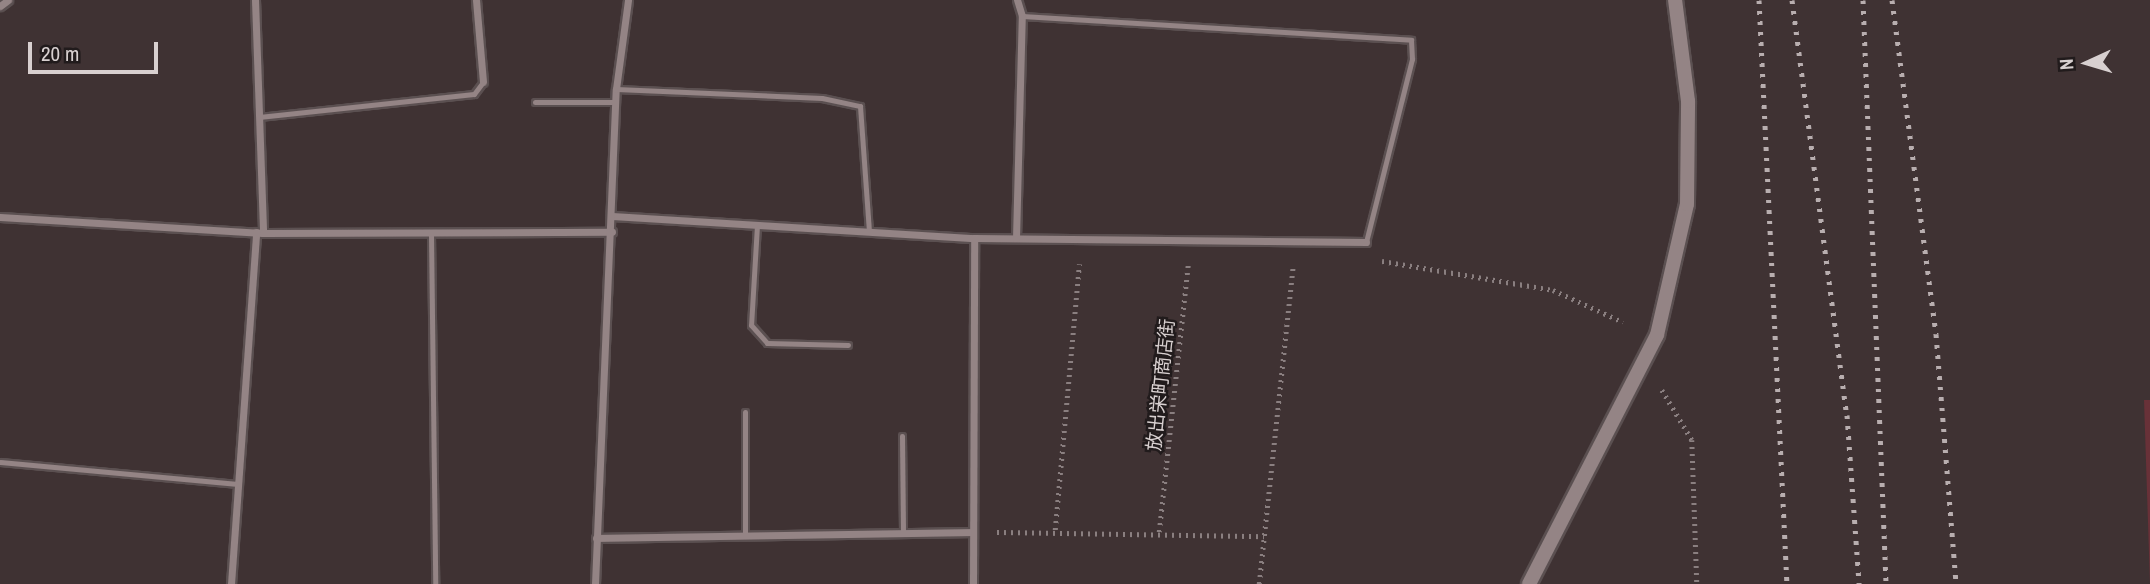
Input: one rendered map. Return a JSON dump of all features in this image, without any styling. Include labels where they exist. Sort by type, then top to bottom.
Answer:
[{"type":"street","points":[[0,6],[8,0]]},
{"type":"street","points":[[231,584],[259,232],[255,0]]},
{"type":"street","points":[[476,0],[483,82]]},
{"type":"street","points":[[595,584],[615,102],[628,0]]},
{"type":"street","points":[[1016,238],[1022,16],[1017,0]]},
{"type":"street","points":[[1529,584],[1657,335],[1687,204],[1688,101],[1675,0]]},
{"type":"street","points":[[612,216],[974,238],[1366,242]]},
{"type":"street","points":[[0,218],[259,232],[611,232]]},
{"type":"street","points":[[973,584],[974,238]]},
{"type":"street","points":[[596,538],[972,532]]},
{"type":"lane","points":[[1022,16],[1411,40],[1412,58],[1366,242]]},
{"type":"lane","points":[[259,117],[474,94],[483,82]]},
{"type":"lane","points":[[616,89],[822,98],[860,106],[869,232]]},
{"type":"lane","points":[[535,102],[615,102]]},
{"type":"lane","points":[[757,225],[751,325],[767,343],[848,345]]},
{"type":"lane","points":[[431,234],[435,584]]},
{"type":"lane","points":[[745,412],[745,536]]},
{"type":"lane","points":[[902,436],[903,533]]},
{"type":"lane","points":[[0,462],[238,484]]},
{"type":"path","points":[[1055,530],[1081,239]]},
{"type":"path","name":"放出栄町商店街","points":[[1160,532],[1191,240]]},
{"type":"path","points":[[1259,584],[1295,242]]},
{"type":"path","points":[[1366,242],[1379,261],[1553,290],[1623,322]]},
{"type":"path","points":[[1656,380],[1692,440],[1697,584]]},
{"type":"path","points":[[972,532],[1055,530],[1264,536]]},
{"type":"shaded area","points":[[2144,400],[2150,400],[2150,584]]},
{"type":"railway","points":[[1759,0],[1787,584]]},
{"type":"railway","points":[[1792,0],[1847,415],[1859,584]]},
{"type":"railway","points":[[1863,0],[1886,584]]},
{"type":"railway","points":[[1892,0],[1936,334],[1956,584]]}]
